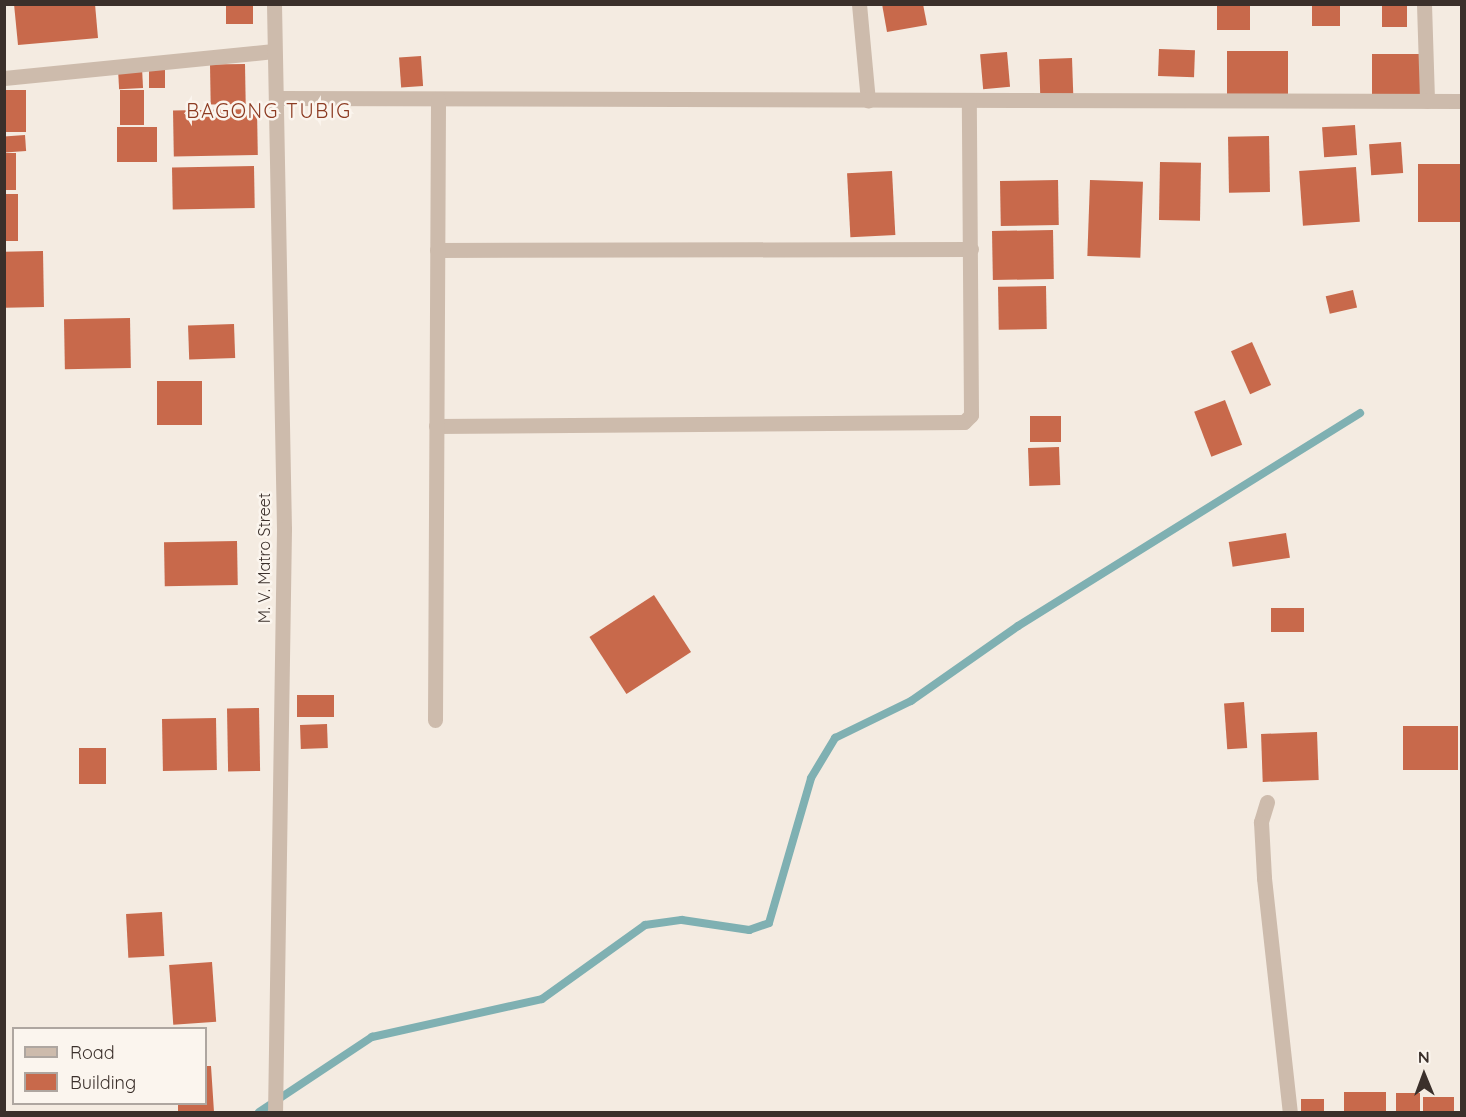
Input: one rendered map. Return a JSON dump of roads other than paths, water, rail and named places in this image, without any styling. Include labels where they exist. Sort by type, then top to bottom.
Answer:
[{"type":"street","name":"M. V. Matro Street","points":[[274,4],[274,51],[278,98],[284,529],[275,1110]]},
{"type":"street","points":[[859,4],[868,101]]},
{"type":"street","points":[[1424,4],[1427,101]]},
{"type":"street","points":[[4,78],[274,51]]},
{"type":"street","points":[[278,98],[969,102],[1461,101]]},
{"type":"street","points":[[435,720],[438,99]]},
{"type":"street","points":[[436,426],[964,422],[970,415],[969,102]]},
{"type":"street","points":[[437,250],[971,249]]},
{"type":"street","points":[[1267,802],[1261,822],[1264,878],[1290,1113]]},
{"type":"waterway","points":[[259,1112],[372,1037],[542,999],[645,925],[682,920],[749,930],[769,923],[811,778],[835,738],[911,701],[1018,626],[1360,413]]},
{"type":"district","name":"BAGONG TUBIG","points":[[269,110]]}]
